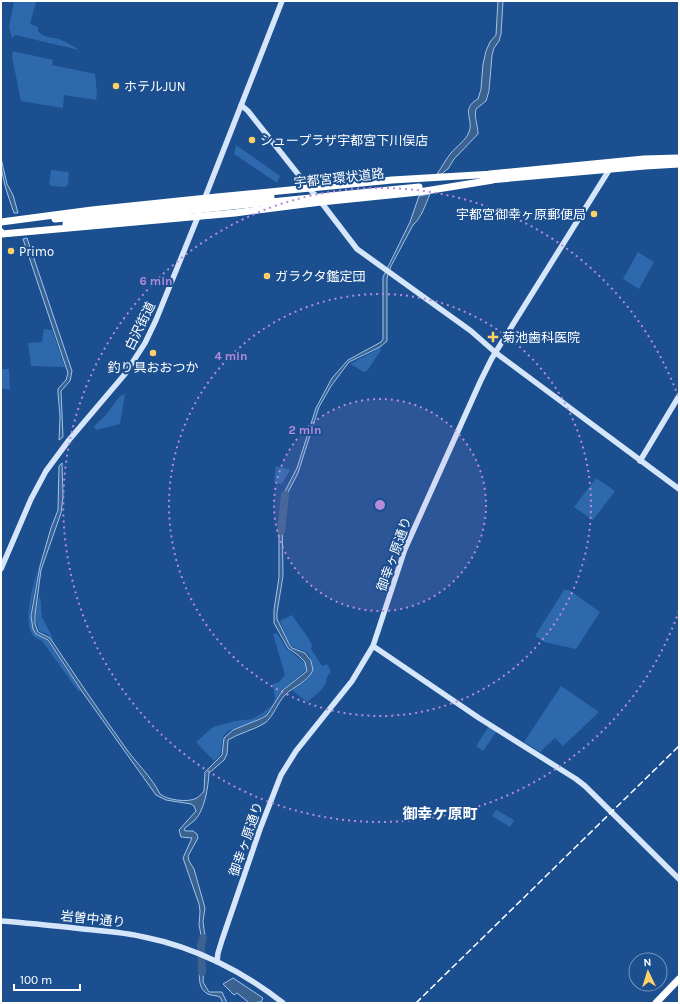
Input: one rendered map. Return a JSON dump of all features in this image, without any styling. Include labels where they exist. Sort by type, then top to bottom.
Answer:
[{"type":"highway","name":"宇都宮環状道路","points":[[1,231],[184,209],[494,177],[615,162],[679,158]]},
{"type":"highway","name":"宇都宮環状道路","points":[[494,177],[679,164]]},
{"type":"highway","points":[[1,223],[92,210],[309,188],[417,178],[494,177]]},
{"type":"highway","points":[[1,231],[2,234],[94,226],[411,193],[494,177]]},
{"type":"highway","name":"宇都宮環状道路","points":[[1,223],[184,209]]},
{"type":"highway","points":[[656,1003],[679,979]]},
{"type":"street","name":"白沢街道","points":[[1,569],[31,499],[46,471],[70,439],[125,374],[145,343],[156,320],[198,216],[282,1]]},
{"type":"street","points":[[242,105],[248,110],[309,188],[322,202],[357,249],[471,331],[496,353],[679,489]]},
{"type":"street","name":"御幸ヶ原通り","points":[[217,962],[222,940],[260,830],[281,775],[299,747],[352,681],[373,646],[407,543],[481,380],[496,353],[615,162]]},
{"type":"street","points":[[640,461],[679,396]]},
{"type":"street","points":[[373,646],[479,718],[586,786],[679,878]]},
{"type":"street","name":"岩曽中通り","points":[[1,921],[118,932],[182,947],[217,962]]},
{"type":"street","points":[[217,962],[238,972],[283,1003]]},
{"type":"shaded area","points":[[14,1],[36,2],[30,24],[38,27],[38,31],[42,35],[59,39],[79,50],[15,35],[12,38],[9,27]]},
{"type":"shaded area","points":[[498,1],[503,1],[501,34],[492,55],[489,91],[486,101],[476,109],[475,115],[478,134],[454,159],[448,169],[442,174],[437,174],[449,155],[468,135],[470,127],[469,110],[473,103],[478,99],[481,89],[483,64],[486,51],[490,42],[496,35]]},
{"type":"shaded area","points":[[13,51],[53,60],[52,65],[95,74],[97,94],[96,100],[64,95],[63,108],[21,101],[12,57]]},
{"type":"shaded area","points":[[236,145],[280,176],[277,183],[234,154]]},
{"type":"shaded area","points":[[1,158],[7,184],[13,195],[18,213],[14,213],[7,193],[2,172]]},
{"type":"shaded area","points":[[51,170],[69,172],[68,185],[65,187],[52,186],[49,184]]},
{"type":"shaded area","points":[[430,194],[421,215],[413,225],[391,266],[387,278],[387,341],[380,347],[349,362],[331,386],[319,407],[298,473],[287,494],[282,513],[283,576],[277,619],[289,644],[292,648],[305,653],[311,661],[313,670],[308,678],[285,695],[271,717],[265,723],[228,740],[227,754],[224,760],[209,773],[204,804],[195,820],[184,830],[193,831],[197,834],[198,838],[188,856],[194,869],[205,908],[203,921],[205,937],[204,948],[199,946],[201,935],[199,925],[199,904],[183,858],[192,838],[181,837],[179,830],[196,811],[194,806],[191,804],[166,800],[156,795],[81,690],[48,640],[36,634],[33,629],[31,616],[40,566],[58,510],[59,466],[62,463],[63,497],[61,513],[41,570],[35,615],[35,624],[38,632],[50,638],[129,753],[152,781],[160,794],[167,798],[178,800],[193,800],[204,791],[205,772],[222,755],[224,738],[233,730],[267,715],[283,690],[307,671],[305,662],[288,648],[274,623],[274,610],[279,577],[279,527],[284,493],[297,468],[316,408],[332,378],[348,360],[381,342],[383,339],[383,277],[410,222],[419,196]]},
{"type":"shaded area","points":[[27,238],[72,371],[70,381],[61,391],[63,437],[59,440],[60,416],[58,389],[66,380],[68,373],[23,239]]},
{"type":"shaded area","points":[[638,252],[654,262],[639,289],[623,279]]},
{"type":"shaded area","points":[[44,329],[52,330],[65,367],[31,366],[28,343],[42,342]]},
{"type":"shaded area","points":[[380,348],[381,350],[367,371],[364,372],[350,364]]},
{"type":"shaded area","points":[[1,369],[9,369],[10,390],[1,388]]},
{"type":"shaded area","points":[[125,394],[120,424],[96,430],[94,426],[104,417],[120,396]]},
{"type":"shaded area","points":[[276,466],[290,470],[282,484],[274,482]]},
{"type":"shaded area","points":[[596,478],[615,491],[593,520],[574,507]]},
{"type":"shaded area","points":[[38,567],[30,614],[33,629],[38,636],[47,640],[80,690],[79,692],[42,641],[33,635],[30,628],[29,611],[30,601]]},
{"type":"shaded area","points":[[564,590],[569,590],[600,612],[576,649],[544,642],[535,636]]},
{"type":"shaded area","points":[[40,595],[42,617],[54,640],[47,634],[39,631],[37,626],[36,613]]},
{"type":"shaded area","points":[[292,615],[310,641],[312,645],[311,649],[322,666],[327,664],[331,672],[322,688],[307,702],[292,690],[311,676],[313,668],[311,660],[306,652],[292,646],[286,637],[280,621]]},
{"type":"shaded area","points":[[277,633],[286,648],[305,663],[306,670],[283,689],[266,714],[250,723],[228,731],[223,737],[220,755],[214,761],[196,742],[213,727],[235,721],[252,719],[263,713],[272,705],[275,698],[273,684],[279,682],[285,675],[273,634]]},
{"type":"shaded area","points":[[561,686],[599,712],[563,746],[555,738],[540,752],[524,742]]},
{"type":"shaded area","points":[[489,726],[497,731],[483,751],[476,746]]},
{"type":"shaded area","points":[[496,810],[514,820],[510,827],[492,816]]},
{"type":"shaded area","points":[[200,962],[204,963],[203,982],[209,992],[222,992],[227,1003],[223,1003],[220,997],[208,994],[202,988],[200,984]]},
{"type":"shaded area","points":[[233,978],[263,998],[261,1002],[248,1003],[237,993],[234,995],[223,984]]},
{"type":"waterway","points":[[281,531],[285,495]]},
{"type":"waterway","points":[[202,972],[201,945],[203,938]]},
{"type":"railway","points":[[416,1003],[679,746]]},
{"type":"place","name":"ホテルJUN","points":[[116,86]]},
{"type":"place","name":"シュープラザ宇都宮下川俣店","points":[[252,140]]},
{"type":"place","name":"宇都宮御幸ヶ原郵便局","points":[[594,214]]},
{"type":"place","name":"Primo","points":[[11,251]]},
{"type":"place","name":"ガラクタ鑑定団","points":[[267,276]]},
{"type":"place","name":"菊池歯科医院","points":[[493,337]]},
{"type":"place","name":"釣り具おおつか","points":[[153,353]]},
{"type":"district","name":"御幸ケ原町","points":[[440,814]]}]
